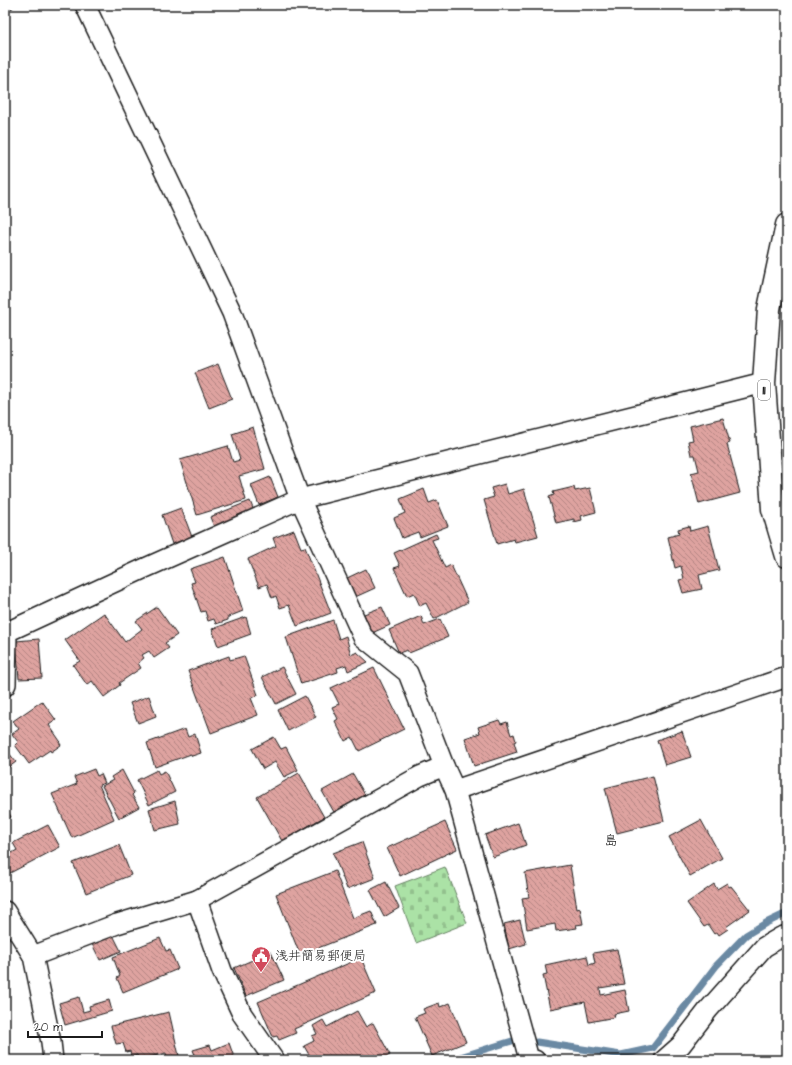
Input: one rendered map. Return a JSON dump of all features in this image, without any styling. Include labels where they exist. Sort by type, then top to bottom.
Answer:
[{"type":"main road","name":"11","points":[[787,224],[769,309],[764,383],[773,509],[787,556]]},
{"type":"street","points":[[85,5],[232,314],[300,499],[363,637],[408,673],[444,766],[455,790],[513,997],[528,1059],[535,1060]]},
{"type":"street","points":[[5,686],[7,632],[300,499],[764,383]]},
{"type":"street","points":[[455,790],[787,677]]},
{"type":"street","points":[[33,956],[117,924],[197,900],[420,776],[444,766]]},
{"type":"street","points":[[197,900],[222,971],[242,1014],[274,1060]]},
{"type":"street","points":[[5,911],[33,956],[51,1042],[53,1060]]},
{"type":"street","points":[[664,1060],[681,1045],[708,1010],[764,947],[787,935]]},
{"type":"path","points":[[5,11],[16,5]]},
{"type":"green space","points":[[445,867],[467,923],[416,943],[395,886]]},
{"type":"building","points":[[218,364],[232,399],[209,408],[195,373]]},
{"type":"building","points":[[723,418],[730,443],[727,444],[740,493],[699,504],[691,473],[699,471],[695,455],[691,455],[688,441],[693,440],[690,426]]},
{"type":"building","points":[[253,427],[265,469],[239,476],[246,500],[197,515],[180,460],[228,446],[233,462],[240,460],[232,434]]},
{"type":"building","points":[[270,477],[278,497],[259,505],[251,485]]},
{"type":"building","points":[[505,484],[508,494],[524,489],[538,536],[515,542],[514,539],[497,544],[484,500],[494,497],[491,488]]},
{"type":"building","points":[[574,487],[575,491],[590,488],[596,512],[581,516],[582,520],[574,522],[574,519],[556,523],[549,497],[554,495],[553,492]]},
{"type":"building","points":[[424,489],[429,503],[437,500],[448,526],[420,537],[418,532],[402,538],[394,518],[405,513],[400,499]]},
{"type":"building","points":[[250,501],[254,511],[214,527],[210,517]]},
{"type":"building","points":[[181,508],[192,537],[172,544],[162,515]]},
{"type":"building","points":[[689,526],[690,531],[708,526],[719,570],[699,575],[702,589],[683,593],[679,580],[684,579],[681,566],[675,568],[668,537],[679,534],[678,529]]},
{"type":"building","points":[[294,530],[301,548],[305,547],[331,613],[297,626],[289,605],[280,608],[276,596],[272,598],[267,584],[259,587],[248,559],[276,546],[273,538]]},
{"type":"building","points":[[436,534],[438,538],[432,540],[445,568],[451,565],[468,602],[434,619],[426,603],[420,606],[414,593],[407,596],[394,568],[400,566],[394,553]]},
{"type":"building","points":[[225,557],[243,611],[228,617],[228,620],[216,624],[214,619],[208,621],[205,611],[201,612],[191,583],[195,582],[190,569]]},
{"type":"building","points":[[366,569],[375,588],[353,598],[345,579]]},
{"type":"building","points":[[157,607],[177,635],[165,643],[169,648],[154,658],[149,651],[142,655],[144,658],[138,663],[141,668],[119,683],[120,685],[104,697],[92,681],[87,685],[73,665],[80,661],[65,640],[104,613],[125,642],[142,629],[136,621]]},
{"type":"building","points":[[382,607],[390,625],[372,633],[364,614]]},
{"type":"building","points":[[421,616],[424,625],[440,619],[448,637],[409,653],[407,650],[399,653],[389,630]]},
{"type":"building","points":[[246,617],[251,634],[218,646],[212,629]]},
{"type":"building","points":[[333,620],[339,639],[346,636],[351,655],[357,652],[368,662],[348,671],[346,665],[337,668],[338,672],[301,684],[286,637]]},
{"type":"building","points":[[39,639],[42,678],[19,679],[16,641]]},
{"type":"building","points":[[229,656],[230,660],[244,656],[258,695],[251,698],[258,715],[211,733],[188,671]]},
{"type":"building","points":[[282,667],[296,694],[276,704],[262,677]]},
{"type":"building","points":[[374,668],[404,729],[359,751],[352,737],[345,741],[335,721],[338,719],[332,707],[339,704],[331,688]]},
{"type":"building","points":[[149,696],[156,716],[138,723],[130,703]]},
{"type":"building","points":[[305,696],[316,717],[288,731],[278,710]]},
{"type":"building","points":[[42,701],[56,720],[49,725],[60,741],[59,742],[61,745],[51,752],[50,750],[29,764],[15,745],[18,742],[12,734],[19,729],[13,721]]},
{"type":"building","points":[[499,720],[501,724],[507,722],[511,735],[514,734],[516,741],[514,742],[517,752],[474,766],[465,738],[480,733],[478,727]]},
{"type":"building","points":[[185,729],[188,737],[195,734],[201,753],[192,756],[191,754],[155,767],[147,743]]},
{"type":"building","points":[[682,731],[691,757],[665,765],[657,740]]},
{"type":"building","points":[[274,737],[281,749],[286,747],[298,770],[284,777],[275,762],[263,769],[252,749]]},
{"type":"building","points":[[5,748],[16,762],[5,770]]},
{"type":"building","points":[[94,769],[97,776],[101,774],[105,783],[99,785],[114,819],[72,838],[52,794],[77,784],[74,777]]},
{"type":"building","points":[[122,770],[134,793],[132,795],[139,807],[119,818],[102,786],[113,780],[111,777]]},
{"type":"building","points":[[157,770],[159,774],[165,771],[175,792],[149,805],[137,780]]},
{"type":"building","points":[[299,773],[324,817],[282,841],[257,797]]},
{"type":"building","points":[[353,774],[365,795],[334,812],[322,791]]},
{"type":"building","points":[[653,776],[664,821],[617,833],[605,788]]},
{"type":"building","points":[[175,801],[180,824],[155,830],[149,809]]},
{"type":"building","points":[[5,805],[11,817],[5,820]]},
{"type":"building","points":[[701,820],[722,858],[690,876],[669,837]]},
{"type":"building","points":[[445,822],[457,849],[400,876],[387,848]]},
{"type":"building","points":[[518,823],[526,845],[493,857],[485,835]]},
{"type":"building","points":[[48,825],[60,847],[8,874],[5,868],[5,857],[17,850],[13,843]]},
{"type":"building","points":[[362,842],[375,878],[347,889],[333,853]]},
{"type":"building","points":[[119,845],[131,875],[86,893],[73,863]]},
{"type":"building","points":[[570,865],[577,909],[580,908],[583,924],[576,925],[577,928],[556,931],[555,924],[527,929],[522,898],[529,897],[525,873]]},
{"type":"building","points":[[335,871],[353,918],[371,911],[377,925],[300,955],[276,894]]},
{"type":"building","points":[[386,882],[399,908],[384,917],[370,890]]},
{"type":"building","points":[[727,883],[750,910],[726,927],[728,929],[719,935],[717,932],[714,934],[708,925],[704,927],[687,903],[714,884],[717,889]]},
{"type":"building","points":[[520,920],[526,944],[509,949],[504,924]]},
{"type":"building","points":[[113,935],[121,951],[100,960],[92,944]]},
{"type":"building","points":[[160,938],[166,951],[170,950],[178,969],[123,992],[117,978],[120,976],[113,957]]},
{"type":"building","points":[[617,949],[624,984],[600,988],[601,995],[625,990],[629,1011],[614,1014],[615,1017],[589,1022],[585,1002],[550,1009],[543,975],[547,974],[545,965],[587,956],[589,965],[595,963],[593,953]]},
{"type":"building","points":[[271,952],[284,980],[246,996],[234,968]]},
{"type":"building","points":[[361,958],[376,993],[294,1029],[296,1033],[279,1040],[277,1036],[273,1037],[258,1002]]},
{"type":"building","points":[[79,997],[83,1012],[90,1010],[89,1006],[109,1000],[112,1011],[65,1025],[59,1003]]},
{"type":"building","points":[[439,1003],[440,1007],[450,1003],[466,1042],[432,1056],[415,1017],[425,1013],[423,1009]]},
{"type":"building","points":[[357,1011],[366,1027],[373,1023],[390,1055],[380,1060],[312,1060],[304,1046],[314,1041],[312,1036],[317,1034],[313,1026],[323,1020],[327,1027]]},
{"type":"building","points":[[169,1012],[180,1060],[167,1060],[166,1053],[138,1060],[137,1055],[131,1057],[130,1051],[126,1052],[123,1043],[116,1044],[111,1026]]},
{"type":"building","points":[[229,1043],[235,1060],[191,1060],[190,1057],[195,1055],[193,1050],[210,1045],[212,1050]]},
{"type":"building","points":[[122,1057],[122,1060],[88,1060]]},
{"type":"waterway","points":[[537,1042],[621,1055],[653,1048],[716,966],[746,935],[787,913]]},
{"type":"waterway","points":[[456,1060],[460,1057],[512,1041]]},
{"type":"place","name":"浅井簡易郵便局","points":[[261,973]]},
{"type":"district","name":"島","points":[[611,841]]}]
